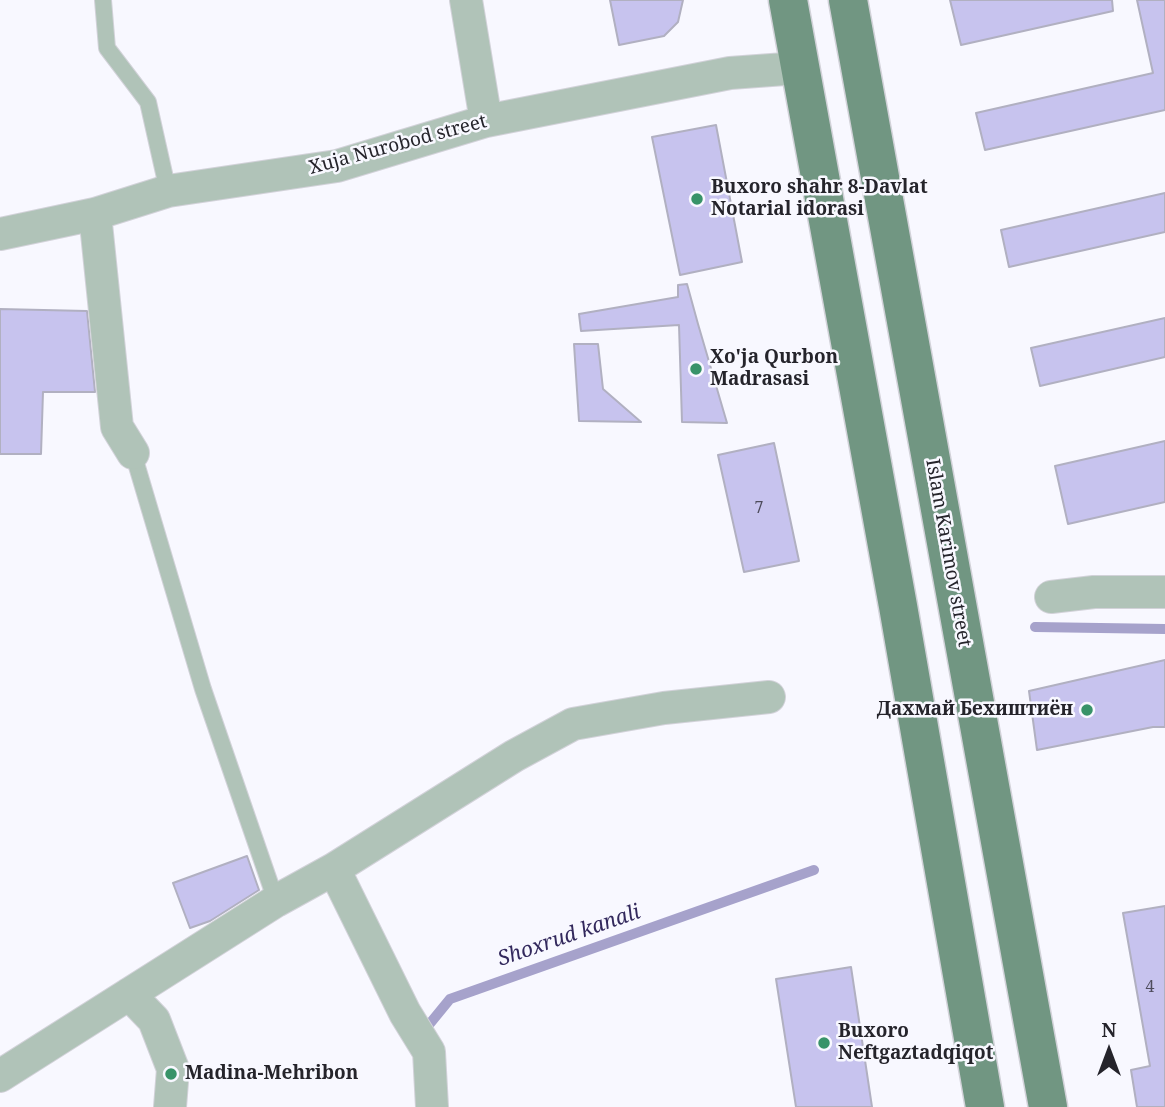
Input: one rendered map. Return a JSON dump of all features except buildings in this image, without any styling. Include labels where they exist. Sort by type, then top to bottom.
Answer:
[{"type":"main road","points":[[788,0],[898,606],[985,1107]]},
{"type":"main road","name":"Islam Karimov street","points":[[848,0],[1048,1107]]},
{"type":"street","points":[[466,0],[486,121]]},
{"type":"street","name":"Xuja Nurobod street","points":[[0,234],[95,214],[168,191],[337,166],[486,121],[730,73],[799,68]]},
{"type":"street","points":[[95,214],[117,426],[133,453]]},
{"type":"street","points":[[1051,597],[1094,592],[1165,592]]},
{"type":"street","points":[[0,1076],[276,901],[334,869],[514,756],[573,724],[664,708],[769,697]]},
{"type":"street","points":[[334,869],[405,1013],[429,1052],[432,1107]]},
{"type":"street","points":[[129,993],[154,1020],[173,1069],[170,1107]]},
{"type":"lane","points":[[103,0],[107,48],[148,102],[168,191]]},
{"type":"lane","points":[[133,453],[203,688],[276,901]]},
{"type":"waterway","name":"Shoxrud kanali","points":[[1035,627],[1165,629]]},
{"type":"waterway","name":"Shoxrud kanali","points":[[423,1032],[450,999],[814,870]]},
{"type":"place","name":"Buxoro shahr 8-Davlat Notarial idorasi","points":[[697,199]]},
{"type":"place","name":"Xo'ja Qurbon Madrasasi","points":[[696,369]]},
{"type":"place","name":"Дахмай Бехиштиён","points":[[1087,710]]},
{"type":"place","name":"Buxoro Neftgaztadqiqot","points":[[824,1043]]},
{"type":"place","name":"Madina-Mehribon","points":[[171,1074]]}]
